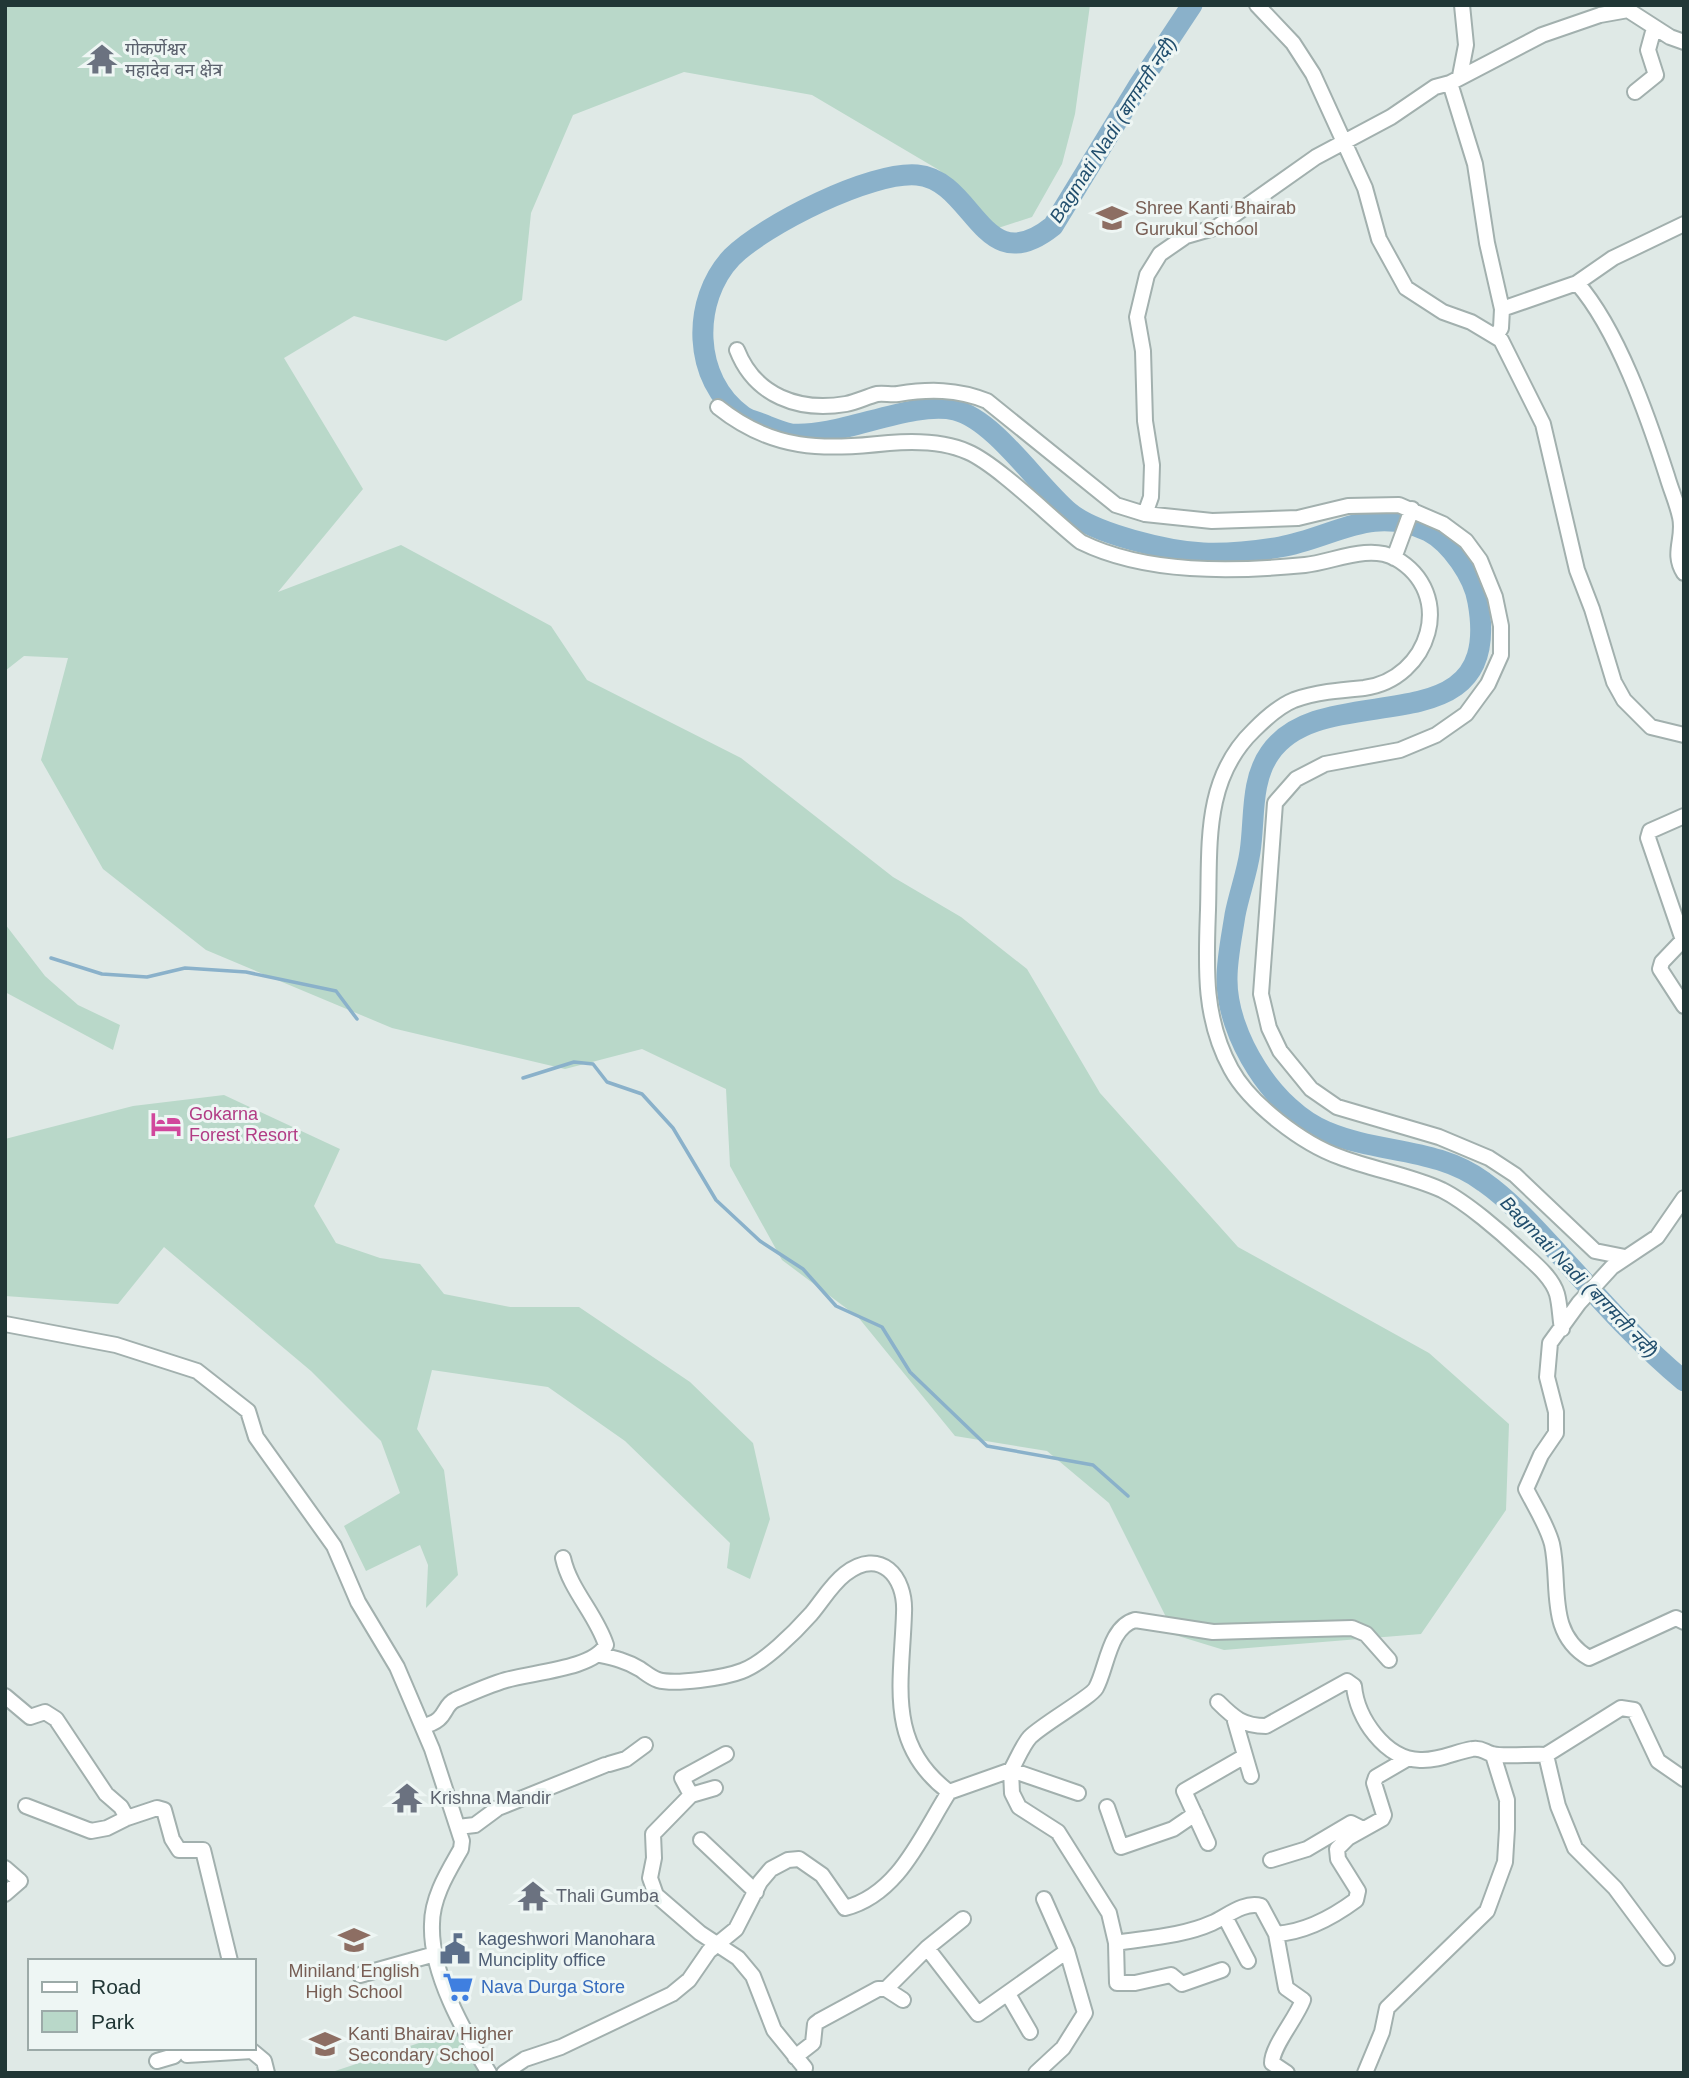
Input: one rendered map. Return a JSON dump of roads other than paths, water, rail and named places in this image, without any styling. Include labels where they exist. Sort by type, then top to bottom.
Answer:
[{"type":"street","points":[[1257,5],[1305,59],[1365,188],[1379,239],[1406,288],[1443,312],[1496,335],[1543,424],[1577,570],[1592,608],[1614,682],[1625,700],[1651,727],[1684,736]]},
{"type":"street","points":[[1462,5],[1466,45],[1455,80],[1475,164],[1487,243],[1502,309],[1501,328],[1496,335]]},
{"type":"street","points":[[1145,514],[1151,497],[1153,473],[1145,421],[1143,351],[1137,317],[1147,275],[1160,254],[1171,243],[1217,227],[1316,157],[1391,117],[1435,87],[1455,80],[1542,35],[1576,22],[1636,9],[1654,28],[1684,42]]},
{"type":"street","points":[[1635,92],[1656,75],[1648,50],[1654,28]]},
{"type":"street","points":[[1502,309],[1577,283],[1613,258],[1684,224]]},
{"type":"street","points":[[1577,283],[1618,352],[1658,445],[1681,518],[1682,536],[1676,557],[1684,573]]},
{"type":"street","points":[[737,350],[744,368],[758,383],[774,395],[806,406],[843,404],[878,394],[936,390],[969,394],[987,401],[1116,505],[1145,514],[1212,521],[1298,518],[1348,506],[1399,505],[1443,524],[1466,541],[1480,560],[1499,617],[1501,655],[1488,684],[1466,714],[1436,735],[1400,750],[1325,764],[1296,779],[1275,803],[1261,994],[1269,1028],[1294,1072],[1337,1107],[1438,1137],[1489,1158],[1515,1175],[1595,1251],[1625,1257]]},
{"type":"street","points":[[718,407],[754,432],[810,448],[908,440],[967,451],[1081,542],[1101,552],[1129,559],[1207,569],[1300,565],[1334,561],[1364,552],[1395,555],[1415,576],[1428,600],[1426,642],[1416,660],[1399,676],[1381,685],[1326,692],[1292,701],[1265,719],[1240,744],[1223,772],[1213,808],[1207,861],[1205,990],[1210,1017],[1227,1060],[1242,1087],[1284,1124],[1339,1157],[1395,1172],[1445,1192],[1516,1246],[1543,1271],[1557,1293],[1562,1329]]},
{"type":"street","points":[[1395,555],[1412,510]]},
{"type":"street","points":[[1684,816],[1658,825],[1650,831],[1648,838],[1684,940],[1662,962],[1660,969],[1684,1006]]},
{"type":"street","points":[[1684,1198],[1657,1237],[1612,1268],[1579,1303],[1550,1343],[1547,1362],[1556,1412],[1556,1433],[1541,1455],[1526,1489],[1552,1545],[1558,1613],[1565,1636],[1577,1651],[1589,1658],[1676,1618],[1684,1622]]},
{"type":"street","points":[[5,1324],[116,1345],[197,1371],[248,1411],[256,1437],[334,1546],[358,1602],[397,1667],[423,1726],[458,1827],[461,1849],[436,1899],[432,1924],[435,1954],[453,2008],[489,2073]]},
{"type":"street","points":[[563,1558],[566,1570],[600,1627],[606,1645],[600,1655]]},
{"type":"street","points":[[423,1726],[443,1717],[453,1700],[489,1686],[579,1664],[600,1655],[620,1659],[660,1681],[678,1682],[742,1671],[781,1644],[846,1573],[863,1566],[875,1565],[894,1572],[903,1589],[904,1615],[898,1676],[911,1752],[920,1767],[949,1792]]},
{"type":"street","points":[[1222,1970],[1182,1984],[1171,1975],[1120,1985],[1115,1980],[1116,1943],[1109,1913],[1058,1832],[1018,1807],[1012,1793],[1011,1770],[1029,1738],[1068,1707],[1092,1694],[1120,1631],[1127,1622],[1135,1620],[1213,1632],[1352,1628],[1366,1634],[1389,1660]]},
{"type":"street","points":[[1218,1702],[1236,1721],[1251,1726],[1266,1726],[1347,1681],[1354,1686],[1355,1697],[1370,1728],[1393,1751],[1407,1759]]},
{"type":"street","points":[[5,1696],[30,1717],[45,1712],[56,1719],[106,1794],[121,1807],[127,1818]]},
{"type":"street","points":[[1276,1934],[1301,1930],[1338,1913],[1356,1900],[1358,1891],[1336,1854],[1343,1843],[1384,1815],[1374,1783],[1376,1777],[1407,1759],[1443,1758],[1474,1748],[1484,1749],[1493,1755],[1546,1755],[1621,1707],[1634,1710],[1658,1761],[1684,1779]]},
{"type":"street","points":[[1236,1721],[1251,1776]]},
{"type":"street","points":[[458,1827],[475,1825],[498,1808],[607,1764],[626,1759],[645,1745]]},
{"type":"street","points":[[691,1795],[682,1778],[726,1754]]},
{"type":"street","points":[[1366,2073],[1382,2032],[1387,2008],[1487,1911],[1506,1862],[1507,1800],[1493,1755]]},
{"type":"street","points":[[1546,1755],[1558,1806],[1575,1848],[1615,1888],[1667,1958]]},
{"type":"street","points":[[1208,1843],[1184,1791],[1245,1756]]},
{"type":"street","points":[[504,2073],[525,2059],[561,2047],[672,1994],[689,1980],[709,1951],[721,1944],[736,1929],[771,1869],[788,1860],[799,1859],[822,1875],[845,1908],[874,1898],[894,1878],[917,1846],[949,1792],[1011,1770],[1078,1793]]},
{"type":"street","points":[[715,1788],[691,1795],[653,1834],[654,1858],[650,1878],[656,1895],[670,1910],[678,1912],[700,1933],[721,1944],[738,1958],[753,1976],[774,2030],[805,2068],[804,2073]]},
{"type":"street","points":[[26,1806],[91,1831],[107,1828],[156,1808],[164,1810],[178,1850],[203,1850],[230,1959]]},
{"type":"street","points":[[1107,1807],[1121,1847],[1173,1829],[1195,1814]]},
{"type":"street","points":[[1271,1860],[1307,1849],[1351,1823],[1363,1829]]},
{"type":"street","points":[[701,1840],[756,1892]]},
{"type":"street","points":[[5,1868],[20,1881],[5,1894]]},
{"type":"street","points":[[1036,2073],[1063,2048],[1085,2013],[1067,1951],[1044,1899]]},
{"type":"street","points":[[1116,1943],[1208,1925],[1237,1910],[1257,1905],[1268,1915],[1276,1934],[1286,1988],[1303,2000],[1289,2031],[1272,2052],[1272,2063],[1287,2073]]},
{"type":"street","points":[[1226,1917],[1248,1961]]},
{"type":"street","points":[[886,1990],[927,1948],[963,1919]]},
{"type":"street","points":[[927,1948],[978,2014],[1067,1951]]},
{"type":"street","points":[[360,1975],[435,1954]]},
{"type":"street","points":[[795,2057],[813,2043],[815,2024],[878,1989],[886,1990],[903,2000]]},
{"type":"street","points":[[1008,1994],[1030,2032]]},
{"type":"street","points":[[157,2061],[174,2056],[181,2050]]},
{"type":"street","points":[[184,2050],[187,2055],[252,2051],[264,2061],[267,2073]]},
{"type":"waterway","name":"Bagmati Nadi (बागमती नदी)","points":[[1192,5],[1139,85],[1053,226],[1029,240],[1010,243],[994,236],[953,193],[937,181],[917,175],[897,176],[847,191],[792,216],[747,244],[732,257],[709,295],[704,317],[706,361],[714,382],[726,401],[743,416],[791,434],[831,431],[897,414],[937,408],[955,410],[970,416],[1000,440],[1069,512],[1096,527],[1152,545],[1203,553],[1251,551],[1299,543],[1370,522],[1388,521],[1428,531],[1453,552],[1472,582],[1478,602],[1479,649],[1464,678],[1438,695],[1404,705],[1329,717],[1296,730],[1270,753],[1264,764],[1256,788],[1250,852],[1235,915],[1228,963],[1229,1000],[1235,1023],[1244,1046],[1272,1089],[1307,1122],[1347,1139],[1447,1163],[1484,1182],[1523,1216],[1635,1336],[1684,1381]]},
{"type":"waterway","points":[[51,958],[102,974],[147,977],[185,968],[246,972],[336,991],[357,1019]]},
{"type":"waterway","points":[[523,1078],[574,1062],[593,1064],[607,1082],[642,1094],[673,1128],[716,1200],[760,1241],[803,1269],[836,1306],[882,1327],[910,1372],[987,1446],[1093,1465],[1128,1496]]},
{"type":"place","name":"गोकर्णेश्वर महादेव वन क्षेत्र","points":[[102,59]]},
{"type":"place","name":"Shree Kanti Bhairab Gurukul School","points":[[1112,218]]},
{"type":"place","name":"Gokarna Forest Resort","points":[[166,1124]]},
{"type":"place","name":"Krishna Mandir","points":[[407,1798]]},
{"type":"place","name":"Thali Gumba","points":[[533,1896]]},
{"type":"place","name":"Miniland English High School","points":[[354,1940]]},
{"type":"place","name":"kageshwori Manohara Munciplity office","points":[[455,1949]]},
{"type":"place","name":"Nava Durga Store","points":[[458,1987]]},
{"type":"place","name":"Kanti Bhairav Higher Secondary School","points":[[325,2044]]}]
